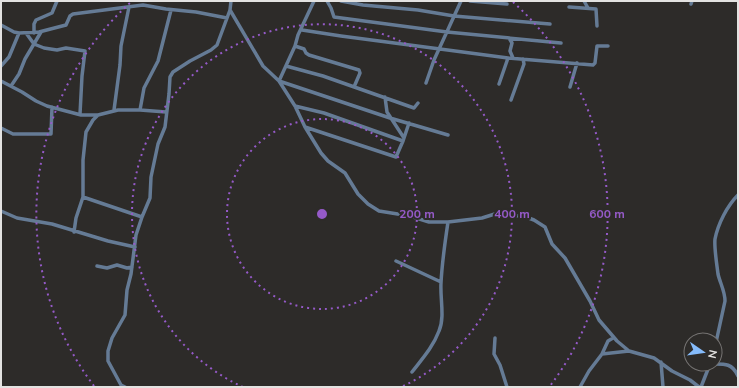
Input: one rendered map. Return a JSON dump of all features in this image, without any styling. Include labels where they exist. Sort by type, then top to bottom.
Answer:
[{"type":"street","points":[[34,33],[34,24],[36,20],[52,13],[57,1]]},
{"type":"street","points":[[125,387],[121,385],[109,362],[108,353],[112,338],[125,315],[127,290],[132,267],[136,235],[151,195],[151,177],[158,144],[164,127],[171,74],[213,48],[219,40],[230,10],[231,1]]},
{"type":"street","points":[[279,81],[314,1]]},
{"type":"street","points":[[326,1],[331,8],[334,17],[447,32],[561,44]]},
{"type":"street","points":[[341,1],[363,5],[418,10],[454,16],[550,24]]},
{"type":"street","points":[[426,83],[434,60],[440,50],[461,1]]},
{"type":"street","points":[[470,1],[507,4]]},
{"type":"street","points":[[584,1],[588,8]]},
{"type":"street","points":[[1,26],[19,33],[41,32],[67,24],[70,16],[73,14],[143,5],[227,18]]},
{"type":"street","points":[[114,110],[120,67],[121,46],[129,7]]},
{"type":"street","points":[[569,8],[595,8],[597,11],[598,26]]},
{"type":"street","points":[[140,110],[144,88],[158,61],[171,10]]},
{"type":"street","points":[[230,10],[263,66],[279,81],[295,106],[305,127],[321,153],[328,161],[345,173],[358,194],[373,208],[384,212],[410,216],[429,222],[448,222],[482,218],[498,213],[526,217],[540,223],[548,233],[554,248],[565,258],[590,301],[599,320],[613,338],[629,351]]},
{"type":"street","points":[[302,30],[440,50],[508,58],[594,64],[597,46],[608,46]]},
{"type":"street","points":[[11,86],[41,32]]},
{"type":"street","points":[[1,66],[9,57],[19,33]]},
{"type":"street","points":[[26,33],[34,44],[48,49],[59,50],[66,48],[85,51],[80,114]]},
{"type":"street","points":[[509,38],[512,43],[510,51],[513,58]]},
{"type":"street","points":[[295,46],[304,49],[309,55],[359,70],[360,73],[354,87]]},
{"type":"street","points":[[499,84],[508,58]]},
{"type":"street","points":[[511,100],[523,69],[523,59]]},
{"type":"street","points":[[570,87],[577,63]]},
{"type":"street","points":[[286,66],[385,97],[414,108],[418,103]]},
{"type":"street","points":[[1,81],[36,101],[52,107],[80,114],[98,115],[114,110],[166,112]]},
{"type":"street","points":[[279,81],[390,118],[448,135]]},
{"type":"street","points":[[385,97],[386,109],[390,118],[404,139]]},
{"type":"street","points":[[295,106],[324,113],[396,138],[404,139]]},
{"type":"street","points":[[1,128],[13,134],[51,134],[52,107]]},
{"type":"street","points":[[74,232],[76,218],[83,197],[83,160],[86,132],[93,120],[98,115]]},
{"type":"street","points":[[305,127],[396,157],[409,123]]},
{"type":"street","points":[[396,138],[397,129]]},
{"type":"street","points":[[718,332],[725,295],[718,273],[715,247],[716,238],[726,211],[738,195]]},
{"type":"street","points":[[83,197],[142,217]]},
{"type":"street","points":[[1,211],[18,218],[52,224],[108,242],[135,247]]},
{"type":"street","points":[[412,372],[430,349],[439,331],[442,316],[440,302],[441,282],[448,222]]},
{"type":"street","points":[[396,261],[441,282]]},
{"type":"street","points":[[97,266],[107,268],[117,264],[127,268],[132,267]]},
{"type":"street","points":[[495,338],[494,354],[500,365],[507,387]]},
{"type":"street","points":[[580,387],[589,371],[602,354],[608,341],[613,338]]},
{"type":"street","points":[[602,354],[629,351],[644,354],[661,362],[672,371],[700,387],[706,372]]},
{"type":"street","points":[[661,362],[663,387]]},
{"type":"street","points":[[723,365],[732,367],[738,376]]}]
